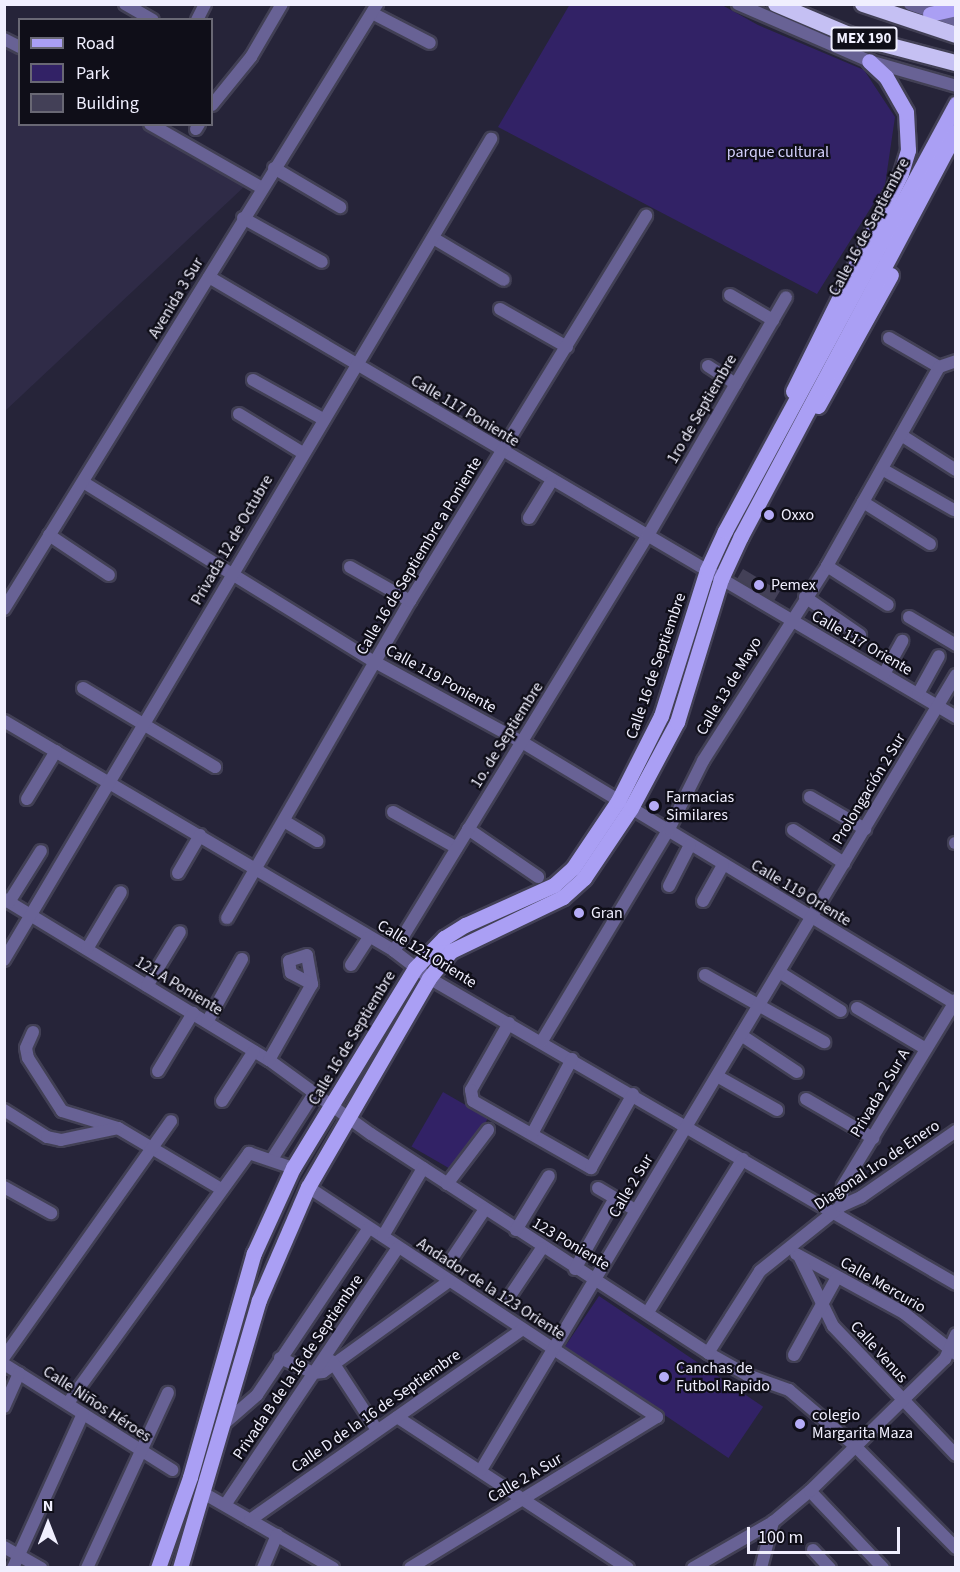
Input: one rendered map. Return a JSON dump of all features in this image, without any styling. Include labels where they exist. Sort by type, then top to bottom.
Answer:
[{"type":"highway","name":"MEX 190","points":[[776,4],[860,38],[956,63]]},
{"type":"highway","name":"MEX 190","points":[[863,4],[956,35]]},
{"type":"main road","points":[[930,14],[956,8]]},
{"type":"main road","points":[[784,424],[798,377],[901,173],[908,150],[906,112],[886,78],[869,61]]},
{"type":"main road","name":"Calle 16 de Septiembre","points":[[180,1568],[205,1494],[274,1256],[308,1187],[429,978],[452,951],[467,941],[563,897],[584,878],[625,804],[676,722],[722,579],[794,437],[838,337],[956,103]]},
{"type":"main road","name":"Calle 16 de Septiembre","points":[[158,1568],[190,1477],[254,1253],[293,1168],[415,968],[444,938],[465,925],[554,885],[573,868],[625,804],[661,716],[707,570],[784,424],[838,337],[956,131]]},
{"type":"main road","points":[[794,437],[831,389],[956,154]]},
{"type":"street","points":[[125,4],[150,18]]},
{"type":"street","points":[[198,18],[205,4]]},
{"type":"street","points":[[213,104],[227,83],[250,57],[282,4]]},
{"type":"street","points":[[738,4],[869,61],[956,86]]},
{"type":"street","points":[[910,4],[930,14],[956,20]]},
{"type":"street","points":[[374,9],[430,43]]},
{"type":"street","name":"Avenida 3 Sur","points":[[4,609],[243,218],[374,9]]},
{"type":"street","points":[[4,39],[18,46]]},
{"type":"street","points":[[213,84],[227,83]]},
{"type":"street","points":[[154,126],[262,188]]},
{"type":"street","name":"Privada 12 de Octubre","points":[[4,960],[230,574],[491,139]]},
{"type":"street","points":[[274,168],[340,207]]},
{"type":"street","name":"Calle 16 de Septiembre a Poniente","points":[[227,918],[410,601],[646,216]]},
{"type":"street","points":[[243,218],[322,262]]},
{"type":"street","points":[[433,238],[504,280]]},
{"type":"street","name":"Calle 117 Poniente","points":[[208,277],[551,482],[707,570]]},
{"type":"street","points":[[730,295],[773,320]]},
{"type":"street","name":"1ro de Septiembre","points":[[647,537],[786,297]]},
{"type":"street","points":[[500,309],[567,347]]},
{"type":"street","points":[[889,338],[939,367],[956,361]]},
{"type":"street","points":[[708,366],[736,384]]},
{"type":"street","name":"Calle 13 de Mayo","points":[[542,1041],[669,829],[703,761],[789,619],[827,566],[939,367]]},
{"type":"street","points":[[253,380],[323,419]]},
{"type":"street","points":[[239,414],[303,453]]},
{"type":"street","points":[[901,435],[956,470]]},
{"type":"street","points":[[882,469],[954,510]]},
{"type":"street","name":"Calle 119 Poniente","points":[[83,482],[375,662],[522,742],[625,804]]},
{"type":"street","points":[[529,518],[551,482]]},
{"type":"street","points":[[863,502],[930,544]]},
{"type":"street","points":[[49,535],[109,574]]},
{"type":"street","name":"1o. de Septiembre","points":[[394,951],[647,537]]},
{"type":"street","points":[[827,566],[888,605]]},
{"type":"street","points":[[350,567],[410,601]]},
{"type":"street","name":"Calle 117 Oriente","points":[[707,570],[956,717]]},
{"type":"street","points":[[805,597],[860,635]]},
{"type":"street","points":[[909,617],[956,645]]},
{"type":"street","points":[[884,674],[902,641]]},
{"type":"street","points":[[918,694],[939,656]]},
{"type":"street","name":"Prolongación 2 Sur","points":[[808,919],[865,829],[956,675]]},
{"type":"street","points":[[83,688],[215,767]]},
{"type":"street","name":"Calle 121 Oriente","points":[[4,721],[394,951],[429,978],[542,1041],[743,1159],[837,1209],[956,1284]]},
{"type":"street","points":[[27,799],[56,751]]},
{"type":"street","points":[[810,796],[865,829]]},
{"type":"street","name":"Calle 119 Oriente","points":[[625,804],[669,829],[690,845],[808,919],[955,1002]]},
{"type":"street","points":[[393,812],[457,848]]},
{"type":"street","points":[[284,821],[317,841]]},
{"type":"street","points":[[468,829],[538,877]]},
{"type":"street","points":[[793,830],[844,863]]},
{"type":"street","points":[[178,873],[200,835]]},
{"type":"street","points":[[669,886],[690,845]]},
{"type":"street","points":[[7,900],[41,851]]},
{"type":"street","points":[[703,901],[723,865]]},
{"type":"street","points":[[87,949],[121,892]]},
{"type":"street","name":"121 A Poniente","points":[[7,900],[269,1060],[315,1092],[332,1107]]},
{"type":"street","name":"Calle 2 Sur","points":[[481,1470],[779,972],[808,919]]},
{"type":"street","points":[[147,986],[180,932]]},
{"type":"street","points":[[351,965],[369,937]]},
{"type":"street","points":[[207,1022],[242,959]]},
{"type":"street","points":[[779,972],[841,1011]]},
{"type":"street","points":[[705,975],[824,1042]]},
{"type":"street","points":[[269,1060],[312,984]]},
{"type":"street","name":"Privada 2 Sur A","points":[[837,1209],[843,1186],[955,1002]]},
{"type":"street","points":[[857,1008],[926,1048]]},
{"type":"street","points":[[158,1071],[193,1013]]},
{"type":"street","points":[[509,1023],[470,1096],[591,1168],[633,1094]]},
{"type":"street","points":[[33,1032],[26,1048],[28,1058],[55,1104],[69,1116],[118,1128],[152,1146],[221,1189]]},
{"type":"street","points":[[741,1035],[797,1072]]},
{"type":"street","points":[[222,1101],[254,1051]]},
{"type":"street","points":[[532,1134],[572,1059]]},
{"type":"street","points":[[717,1076],[777,1110]]},
{"type":"street","points":[[272,1159],[315,1092]]},
{"type":"street","points":[[806,1099],[873,1138]]},
{"type":"street","name":"123 Poniente","points":[[332,1107],[542,1248],[575,1269],[596,1277],[708,1353],[799,1397],[854,1445],[956,1548]]},
{"type":"street","points":[[4,1110],[47,1137],[61,1140],[118,1128]]},
{"type":"street","points":[[4,1357],[171,1121]]},
{"type":"street","points":[[447,1184],[488,1130]]},
{"type":"street","name":"Diagonal 1ro de Enero","points":[[795,1253],[837,1209],[861,1197],[956,1131]]},
{"type":"street","points":[[68,1403],[221,1189],[253,1152],[293,1168]]},
{"type":"street","points":[[648,1312],[743,1159]]},
{"type":"street","points":[[383,1236],[423,1168]]},
{"type":"street","points":[[516,1230],[549,1176]]},
{"type":"street","points":[[4,1187],[51,1213]]},
{"type":"street","name":"Andador de la 123 Oriente","points":[[308,1187],[521,1330],[657,1417]]},
{"type":"street","points":[[598,1188],[635,1210]]},
{"type":"street","points":[[575,1269],[615,1198]]},
{"type":"street","points":[[451,1260],[485,1209]]},
{"type":"street","points":[[225,1423],[257,1395],[369,1228]]},
{"type":"street","name":"Privada B de la 16 de Septiembre","points":[[225,1505],[398,1248]]},
{"type":"street","points":[[508,1299],[542,1248]]},
{"type":"street","points":[[708,1353],[760,1271],[795,1253]]},
{"type":"street","name":"Calle Mercurio","points":[[795,1253],[904,1313],[953,1352]]},
{"type":"street","name":"Calle Venus","points":[[795,1253],[833,1326],[903,1403],[956,1455]]},
{"type":"street","points":[[794,1355],[837,1277]]},
{"type":"street","points":[[280,1358],[313,1373],[334,1366],[448,1281]]},
{"type":"street","name":"Calle D de la 16 de Septiembre","points":[[250,1520],[521,1330]]},
{"type":"street","points":[[693,1568],[773,1522],[810,1491],[854,1445],[903,1403],[953,1352],[956,1334]]},
{"type":"street","points":[[327,1353],[376,1430]]},
{"type":"street","name":"Calle Niños Héroes","points":[[4,1364],[68,1403],[140,1452],[172,1470]]},
{"type":"street","points":[[4,1407],[19,1373]]},
{"type":"street","points":[[87,1568],[168,1393]]},
{"type":"street","points":[[13,1568],[17,1554],[83,1414]]},
{"type":"street","points":[[397,1417],[628,1568]]},
{"type":"street","name":"Calle 2 A Sur","points":[[410,1568],[657,1417]]},
{"type":"street","points":[[810,1491],[883,1568]]},
{"type":"street","points":[[205,1494],[333,1568]]},
{"type":"street","points":[[761,1568],[773,1522]]},
{"type":"street","points":[[263,1568],[277,1535]]},
{"type":"street","points":[[4,1547],[41,1568]]},
{"type":"street","points":[[813,1550],[830,1568]]},
{"type":"shaded area","points":[[5,42],[18,50],[18,126],[146,126],[246,185],[5,411]]},
{"type":"green space","name":"parque cultural","points":[[570,4],[722,5],[758,25],[864,70],[895,117],[885,185],[817,294],[498,127]]},
{"type":"green space","points":[[443,1092],[488,1118],[457,1173],[412,1147]]},
{"type":"green space","name":"Canchas de Futbol Rapido","points":[[599,1296],[763,1407],[728,1458],[564,1347]]},
{"type":"building","name":"Pemex","points":[[743,569],[780,591],[774,601],[737,579]]},
{"type":"place","name":"Oxxo","points":[[769,515]]},
{"type":"place","name":"Pemex","points":[[759,585]]},
{"type":"place","name":"Farmacias Similares","points":[[654,806]]},
{"type":"place","name":"Gran","points":[[579,913]]},
{"type":"place","name":"Canchas de Futbol Rapido","points":[[664,1377]]},
{"type":"place","name":"colegio Margarita Maza","points":[[800,1424]]}]
